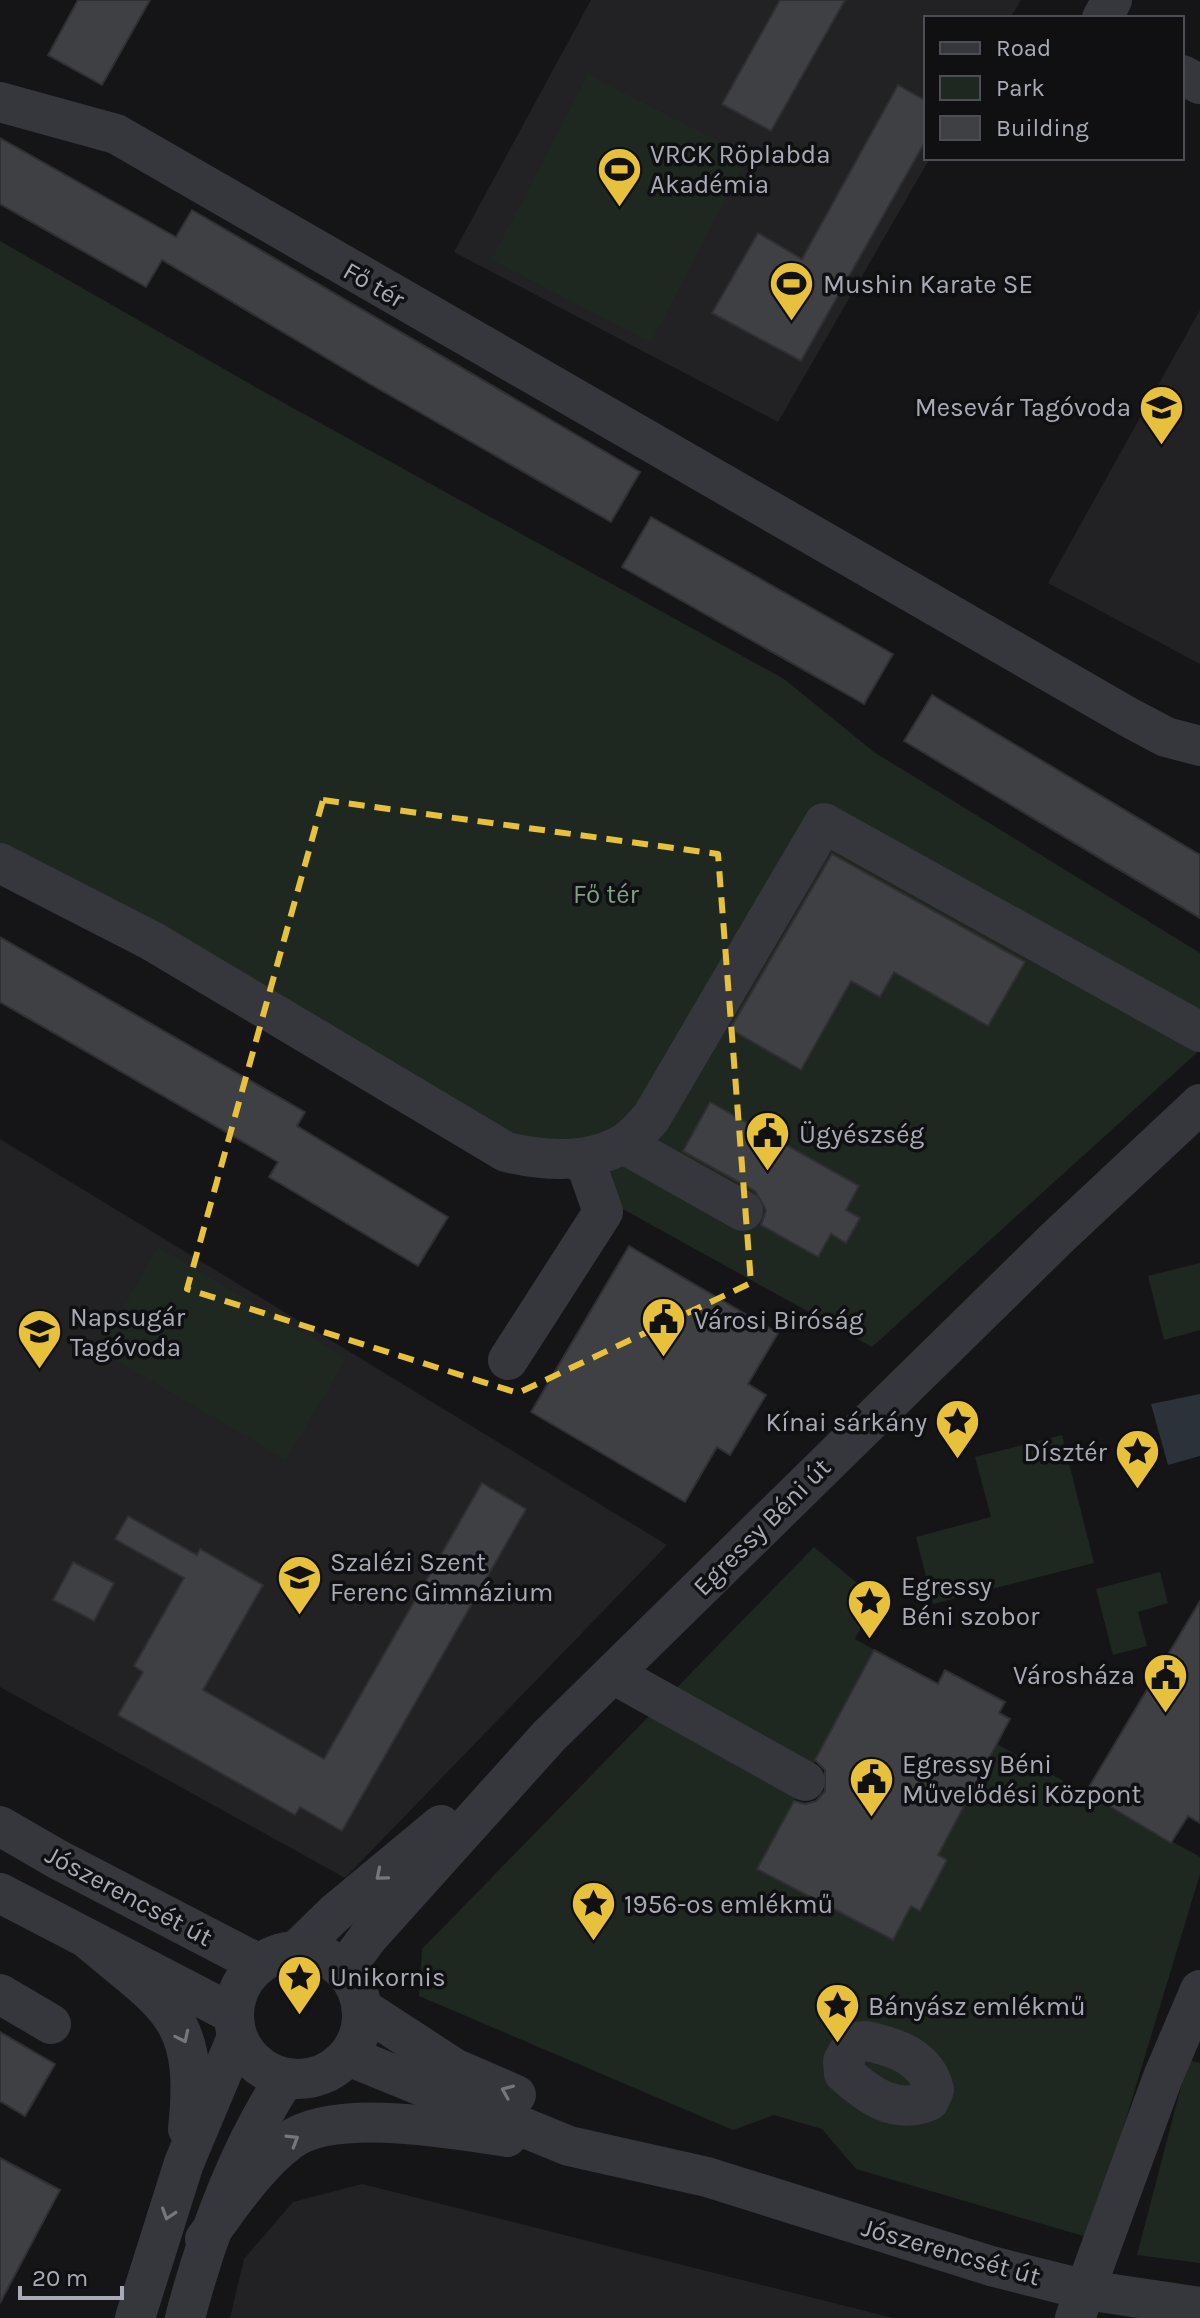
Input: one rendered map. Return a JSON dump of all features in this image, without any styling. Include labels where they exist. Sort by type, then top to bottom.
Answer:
[{"type":"street","name":"Fő tér","points":[[0,102],[116,134],[1130,718],[1166,737],[1200,746]]},
{"type":"street","points":[[0,863],[152,941],[506,1152],[537,1159],[584,1158],[624,1144],[651,1118],[824,823],[1200,1032]]},
{"type":"street","name":"Egressy Béni út","points":[[344,1970],[369,1936],[549,1736],[1035,1259],[1200,1104]]},
{"type":"street","points":[[624,1144],[743,1211]]},
{"type":"street","points":[[508,1360],[603,1212],[584,1158]]},
{"type":"street","points":[[613,1674],[805,1781]]},
{"type":"street","points":[[135,2318],[184,2163],[235,2026],[236,1995],[259,1964],[297,1950],[334,1914],[549,1736]]},
{"type":"street","name":"Jószerencsét út","points":[[0,1826],[259,1964]]},
{"type":"street","points":[[0,1893],[235,2026],[248,2056],[265,2070],[299,2080],[326,2073],[348,2056],[362,2025],[362,2008],[357,1987],[344,1970],[314,1952],[297,1950]]},
{"type":"street","points":[[91,1942],[165,2003],[188,2044],[192,2090],[184,2163]]},
{"type":"street","points":[[1080,2304],[1163,2077],[1200,1990]]},
{"type":"street","points":[[0,1994],[51,2024]]},
{"type":"street","name":"Jószerencsét út","points":[[362,2008],[454,2068],[707,2177]]},
{"type":"street","name":"Jószerencsét út","points":[[348,2056],[569,2146],[707,2177],[991,2266],[1080,2304],[1200,2307]]},
{"type":"street","points":[[185,2318],[205,2239],[260,2116],[285,2078]]},
{"type":"street","points":[[205,2239],[257,2169],[292,2139],[325,2125],[418,2124],[569,2146]]},
{"type":"highlighted area","points":[[323,800],[718,854],[751,1283],[518,1393],[187,1289]]},
{"type":"shaded area","points":[[591,0],[1021,0],[1011,16],[924,16],[924,160],[929,160],[778,422],[454,252]]},
{"type":"shaded area","name":"Mesevár Tagóvoda","points":[[1200,310],[1200,664],[1048,583]]},
{"type":"shaded area","name":"Szalézi Szent Ferenc Gimnázium","points":[[0,1139],[667,1545],[345,1878],[0,1687]]},
{"type":"shaded area","points":[[1200,1394],[1200,1456],[1168,1465],[1151,1404]]},
{"type":"shaded area","points":[[362,2184],[893,2318],[230,2318],[244,2259],[293,2202]]},
{"type":"green space","name":"VRCK Röplabda Akadémia","points":[[588,74],[748,156],[651,343],[491,260]]},
{"type":"green space","name":"Fő tér","points":[[0,241],[266,393],[784,679],[874,752],[1200,953],[1200,1050],[872,1347],[0,864]]},
{"type":"green space","points":[[158,1247],[347,1358],[286,1460],[98,1350]]},
{"type":"green space","points":[[1200,1263],[1200,1330],[1164,1340],[1148,1276]]},
{"type":"green space","points":[[1062,1435],[1094,1563],[933,1604],[916,1537],[991,1517],[975,1457]]},
{"type":"green space","points":[[814,1547],[857,1583],[867,1616],[855,1639],[874,1650],[758,1869],[893,1940],[997,1744],[1200,1857],[1200,1874],[1090,2238],[856,2169],[822,2129],[774,2115],[733,2130],[419,1996],[422,1949]]},
{"type":"green space","points":[[1160,1572],[1168,1603],[1138,1612],[1147,1646],[1113,1655],[1096,1589]]},
{"type":"green space","points":[[1188,2060],[1200,2063],[1200,2263],[1137,2255]]},
{"type":"building","points":[[78,0],[150,0],[102,85],[48,55]]},
{"type":"building","points":[[780,0],[845,0],[771,131],[722,104]]},
{"type":"building","points":[[898,85],[924,100],[924,144],[801,361],[712,313],[758,233],[802,259]]},
{"type":"building","points":[[0,138],[176,237],[192,210],[640,472],[611,522],[162,260],[146,287],[0,204]]},
{"type":"building","points":[[651,517],[893,654],[864,704],[622,567]]},
{"type":"building","points":[[932,695],[1200,855],[1200,918],[904,741]]},
{"type":"building","points":[[832,854],[1025,962],[988,1026],[894,972],[880,997],[851,981],[801,1070],[730,1029]]},
{"type":"building","points":[[0,937],[305,1112],[297,1126],[448,1217],[418,1266],[269,1177],[278,1162],[0,1002]]},
{"type":"building","name":"Ügyészség","points":[[710,1102],[859,1186],[846,1210],[860,1218],[846,1243],[831,1234],[818,1257],[761,1225],[766,1210],[755,1191],[683,1151]]},
{"type":"building","name":"Városi Biróság","points":[[629,1246],[778,1333],[748,1384],[766,1395],[730,1455],[717,1447],[685,1502],[531,1412]]},
{"type":"building","points":[[482,1483],[526,1509],[342,1831],[300,1807],[295,1815],[118,1715],[143,1672],[134,1666],[184,1578],[115,1539],[128,1516],[197,1555],[200,1549],[263,1585],[203,1690],[324,1759]]},
{"type":"building","points":[[73,1562],[114,1583],[94,1621],[53,1600]]},
{"type":"building","name":"Városháza","points":[[1200,1601],[1200,1823],[1188,1816],[1171,1843],[1086,1792]]},
{"type":"building","name":"Egressy Béni Művelődési Központ","points":[[874,1650],[938,1684],[945,1670],[1005,1702],[999,1713],[1010,1719],[938,1855],[947,1860],[920,1911],[911,1906],[893,1940],[757,1869],[794,1801],[805,1804],[816,1801],[825,1791],[825,1770],[815,1760]]},
{"type":"building","points":[[0,2032],[55,2064],[25,2116],[0,2101]]},
{"type":"building","points":[[0,2158],[60,2190],[0,2303]]},
{"type":"place","name":"VRCK Röplabda Akadémia","points":[[619,208]]},
{"type":"place","name":"Mushin Karate SE","points":[[792,323]]},
{"type":"place","name":"Mesevár Tagóvoda","points":[[1162,446]]},
{"type":"place","name":"Ügyészség","points":[[768,1173]]},
{"type":"place","name":"Városi Biróság","points":[[663,1359]]},
{"type":"place","name":"Napsugár Tagóvoda","points":[[39,1371]]},
{"type":"place","name":"Kínai sárkány","points":[[958,1461]]},
{"type":"place","name":"Dísztér","points":[[1138,1491]]},
{"type":"place","name":"Szalézi Szent Ferenc Gimnázium","points":[[299,1616]]},
{"type":"place","name":"Egressy Béni szobor","points":[[870,1640]]},
{"type":"place","name":"Városháza","points":[[1166,1714]]},
{"type":"place","name":"Egressy Béni Művelődési Központ","points":[[871,1818]]},
{"type":"place","name":"1956-os emlékmű","points":[[593,1943]]},
{"type":"place","name":"Unikornis","points":[[299,2016]]},
{"type":"place","name":"Bányász emlékmű","points":[[837,2045]]}]
